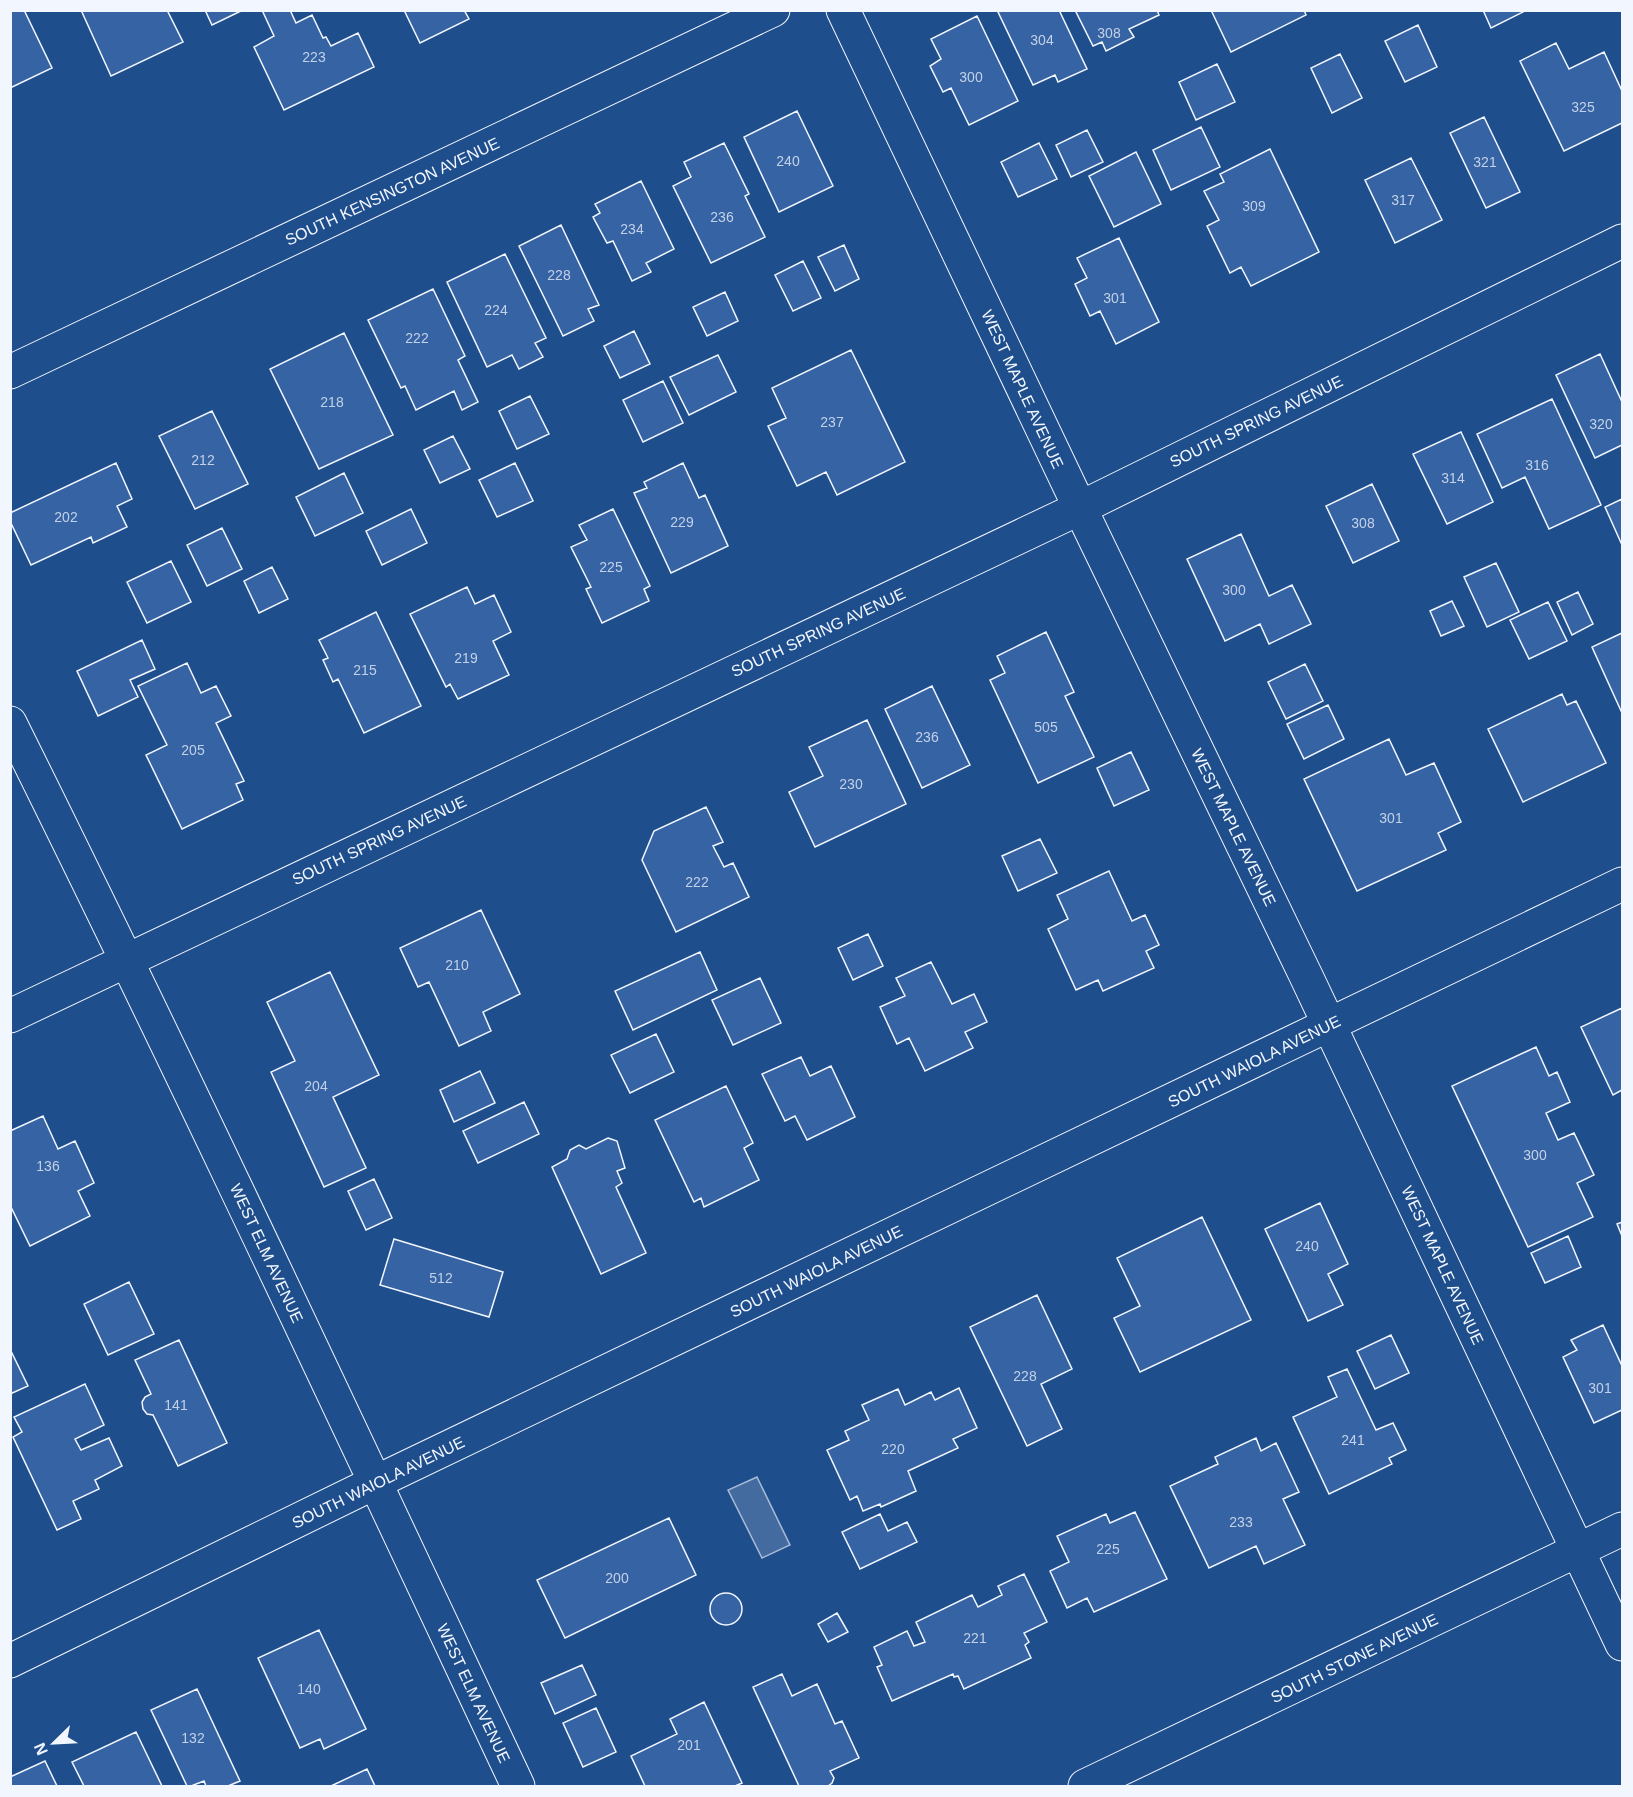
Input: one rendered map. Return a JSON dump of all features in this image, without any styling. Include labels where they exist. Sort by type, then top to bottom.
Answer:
[{"type":"street","name":"SOUTH KENSINGTON AVENUE","points":[[10,372],[773,10]]},
{"type":"street","name":"WEST MAPLE AVENUE","points":[[843,10],[1330,1025],[1623,1644]]},
{"type":"street","name":"SOUTH SPRING AVENUE","points":[[10,1016],[1080,508],[1623,241]]},
{"type":"street","name":"WEST ELM AVENUE","points":[[10,723],[128,960],[518,1786]]},
{"type":"street","name":"SOUTH WAIOLA AVENUE","points":[[10,1661],[376,1482],[1623,884]]},
{"type":"street","name":"SOUTH STONE AVENUE","points":[[1085,1786],[1623,1529]]},
{"type":"water","points":[[757,1477],[790,1545],[762,1558],[728,1490]]},
{"type":"building","points":[[10,10],[24,10],[52,68],[10,88]]},
{"type":"building","points":[[81,10],[167,10],[183,42],[111,76]]},
{"type":"building","points":[[205,10],[243,10],[212,25]]},
{"type":"building","points":[[262,10],[290,10],[296,23],[312,15],[323,38],[326,37],[331,46],[358,33],[374,67],[284,110],[254,47],[274,36]]},
{"type":"building","points":[[404,10],[464,10],[469,19],[420,43]]},
{"type":"building","points":[[1002,10],[1059,10],[1087,69],[1058,82],[1055,75],[1033,85],[998,12]]},
{"type":"building","points":[[1075,10],[1157,10],[1159,15],[1129,29],[1134,37],[1106,51],[1102,42],[1093,46]]},
{"type":"building","points":[[1211,10],[1304,10],[1306,15],[1231,52]]},
{"type":"building","points":[[1483,10],[1527,10],[1491,28]]},
{"type":"building","points":[[977,16],[1018,101],[969,125],[951,88],[943,92],[930,66],[941,59],[931,39]]},
{"type":"building","points":[[1418,25],[1437,67],[1405,82],[1385,41]]},
{"type":"building","points":[[1556,43],[1569,69],[1604,52],[1622,91],[1622,123],[1564,151],[1520,61]]},
{"type":"building","points":[[1340,54],[1362,98],[1332,113],[1311,68]]},
{"type":"building","points":[[1217,64],[1235,102],[1196,120],[1179,82]]},
{"type":"building","points":[[797,111],[833,186],[779,212],[744,137]]},
{"type":"building","points":[[1484,117],[1520,192],[1486,208],[1450,133]]},
{"type":"building","points":[[1201,127],[1220,167],[1171,190],[1153,150]]},
{"type":"building","points":[[1087,130],[1103,162],[1071,177],[1056,145]]},
{"type":"building","points":[[724,143],[749,194],[745,196],[765,237],[711,263],[673,186],[691,177],[684,162]]},
{"type":"building","points":[[1039,143],[1057,179],[1018,197],[1001,162]]},
{"type":"building","points":[[1270,149],[1319,252],[1251,286],[1241,267],[1230,273],[1207,226],[1219,220],[1204,191],[1224,182],[1220,174]]},
{"type":"building","points":[[1136,152],[1161,204],[1114,227],[1089,176]]},
{"type":"building","points":[[1411,158],[1442,220],[1395,243],[1365,180]]},
{"type":"building","points":[[641,181],[674,249],[646,263],[651,272],[632,281],[613,241],[607,243],[593,217],[600,213],[595,204]]},
{"type":"building","points":[[561,225],[599,305],[588,309],[594,321],[563,336],[519,246]]},
{"type":"building","points":[[1119,238],[1159,322],[1116,344],[1100,311],[1090,316],[1075,284],[1087,278],[1077,258]]},
{"type":"building","points":[[844,245],[859,279],[835,291],[818,257]]},
{"type":"building","points":[[505,254],[546,338],[535,343],[543,357],[519,369],[512,355],[487,367],[447,282]]},
{"type":"building","points":[[803,261],[821,298],[793,311],[775,275]]},
{"type":"building","points":[[433,289],[465,356],[458,360],[478,402],[462,410],[454,391],[416,410],[405,386],[401,388],[368,320]]},
{"type":"building","points":[[725,292],[738,321],[707,336],[693,307]]},
{"type":"building","points":[[634,331],[650,364],[620,378],[604,346]]},
{"type":"building","points":[[344,333],[393,435],[319,469],[270,369]]},
{"type":"building","points":[[851,350],[905,462],[837,495],[826,472],[797,486],[768,426],[786,418],[772,388]]},
{"type":"building","points":[[1600,354],[1622,402],[1622,445],[1595,458],[1556,375]]},
{"type":"building","points":[[718,355],[736,392],[689,415],[670,377]]},
{"type":"building","points":[[663,381],[683,423],[643,442],[623,400]]},
{"type":"building","points":[[530,396],[549,434],[517,449],[499,411]]},
{"type":"building","points":[[1552,399],[1601,505],[1549,529],[1525,477],[1502,488],[1477,434]]},
{"type":"building","points":[[212,411],[248,484],[195,509],[159,436]]},
{"type":"building","points":[[1461,432],[1493,502],[1447,524],[1413,454]]},
{"type":"building","points":[[453,436],[470,469],[440,483],[424,450]]},
{"type":"building","points":[[116,463],[132,499],[117,506],[127,527],[93,543],[91,537],[31,565],[10,521],[10,513]]},
{"type":"building","points":[[515,463],[533,501],[497,517],[479,480]]},
{"type":"building","points":[[683,463],[699,498],[705,495],[728,546],[671,573],[634,493],[647,488],[644,482]]},
{"type":"building","points":[[344,473],[363,513],[315,536],[296,497]]},
{"type":"building","points":[[1372,484],[1399,541],[1353,563],[1326,506]]},
{"type":"building","points":[[1622,499],[1622,545],[1605,507]]},
{"type":"building","points":[[411,509],[427,543],[382,565],[366,531]]},
{"type":"building","points":[[613,509],[650,586],[644,589],[649,601],[602,623],[586,589],[591,587],[571,547],[587,540],[579,525]]},
{"type":"building","points":[[222,528],[242,569],[207,586],[187,545]]},
{"type":"building","points":[[1241,534],[1269,596],[1292,585],[1311,624],[1269,644],[1260,624],[1225,641],[1187,559]]},
{"type":"building","points":[[171,561],[191,602],[147,623],[127,582]]},
{"type":"building","points":[[1496,563],[1519,612],[1487,627],[1464,577]]},
{"type":"building","points":[[272,567],[288,599],[259,613],[244,581]]},
{"type":"building","points":[[467,587],[475,604],[494,595],[511,632],[493,641],[509,675],[458,699],[450,684],[446,687],[410,614]]},
{"type":"building","points":[[1578,592],[1593,624],[1572,635],[1557,602]]},
{"type":"building","points":[[1452,601],[1464,626],[1441,636],[1430,611]]},
{"type":"building","points":[[1548,602],[1567,641],[1529,659],[1510,620]]},
{"type":"building","points":[[376,612],[421,706],[364,733],[338,679],[333,682],[323,660],[328,658],[319,640]]},
{"type":"building","points":[[1046,632],[1074,692],[1065,696],[1094,757],[1038,783],[990,680],[1005,673],[997,656]]},
{"type":"building","points":[[1622,633],[1622,713],[1592,647]]},
{"type":"building","points":[[142,640],[155,669],[130,680],[138,697],[98,716],[77,671]]},
{"type":"building","points":[[187,663],[201,693],[216,686],[231,716],[216,723],[244,781],[236,784],[243,800],[182,829],[146,755],[167,745],[138,686]]},
{"type":"building","points":[[1305,664],[1323,701],[1286,719],[1268,682]]},
{"type":"building","points":[[932,686],[970,765],[922,788],[885,709]]},
{"type":"building","points":[[1562,694],[1567,705],[1576,701],[1606,763],[1523,802],[1488,729]]},
{"type":"building","points":[[1328,705],[1344,739],[1304,759],[1287,724]]},
{"type":"building","points":[[867,720],[906,804],[815,847],[789,792],[823,776],[809,747]]},
{"type":"building","points":[[1389,739],[1406,775],[1434,763],[1461,822],[1438,833],[1446,850],[1357,891],[1304,779]]},
{"type":"building","points":[[1131,752],[1149,790],[1114,806],[1097,768]]},
{"type":"building","points":[[706,807],[723,842],[713,846],[724,867],[733,863],[749,897],[676,932],[642,860],[654,831]]},
{"type":"building","points":[[1040,839],[1057,873],[1018,891],[1002,856]]},
{"type":"building","points":[[1109,871],[1132,921],[1145,915],[1159,945],[1146,951],[1154,968],[1103,991],[1098,980],[1076,990],[1048,929],[1068,919],[1057,895]]},
{"type":"building","points":[[481,910],[520,994],[483,1012],[491,1031],[459,1046],[429,982],[418,987],[400,948]]},
{"type":"building","points":[[868,934],[883,966],[853,980],[838,948]]},
{"type":"building","points":[[700,952],[717,990],[633,1030],[615,991]]},
{"type":"building","points":[[931,962],[952,1004],[974,994],[987,1022],[965,1032],[973,1048],[925,1071],[909,1038],[897,1044],[880,1007],[905,996],[896,978]]},
{"type":"building","points":[[330,972],[379,1075],[333,1097],[366,1168],[324,1187],[271,1072],[295,1061],[267,1002]]},
{"type":"building","points":[[760,978],[781,1023],[733,1045],[712,1000]]},
{"type":"building","points":[[1622,1008],[1622,1090],[1613,1095],[1581,1027]]},
{"type":"building","points":[[656,1034],[674,1072],[630,1093],[611,1055]]},
{"type":"building","points":[[1536,1047],[1549,1076],[1557,1072],[1570,1102],[1546,1113],[1558,1140],[1574,1133],[1594,1175],[1577,1183],[1593,1217],[1528,1247],[1452,1086]]},
{"type":"building","points":[[801,1057],[810,1076],[831,1066],[855,1117],[807,1140],[795,1116],[785,1121],[762,1074]]},
{"type":"building","points":[[480,1071],[495,1103],[454,1122],[440,1090]]},
{"type":"building","points":[[726,1086],[753,1143],[744,1148],[759,1180],[704,1207],[701,1198],[694,1202],[655,1120]]},
{"type":"building","points":[[524,1102],[539,1134],[478,1163],[463,1131]]},
{"type":"building","points":[[43,1116],[58,1149],[75,1141],[94,1183],[78,1191],[90,1216],[30,1246],[10,1205],[10,1131]]},
{"type":"building","points":[[608,1138],[617,1141],[625,1168],[617,1171],[622,1183],[616,1187],[646,1253],[601,1274],[552,1167],[567,1159],[570,1150],[579,1145],[586,1149]]},
{"type":"building","points":[[374,1179],[392,1218],[366,1230],[348,1191]]},
{"type":"building","points":[[1320,1203],[1348,1264],[1328,1274],[1343,1305],[1308,1321],[1265,1229]]},
{"type":"building","points":[[1202,1217],[1251,1320],[1140,1372],[1114,1318],[1140,1306],[1117,1258]]},
{"type":"building","points":[[1622,1222],[1622,1236],[1617,1224]]},
{"type":"building","points":[[1568,1236],[1581,1267],[1545,1283],[1531,1253]]},
{"type":"building","points":[[394,1239],[503,1272],[489,1317],[380,1285]]},
{"type":"building","points":[[129,1282],[154,1334],[108,1355],[84,1304]]},
{"type":"building","points":[[1037,1295],[1072,1369],[1041,1384],[1062,1429],[1027,1446],[970,1327]]},
{"type":"building","points":[[1603,1325],[1622,1366],[1622,1410],[1594,1423],[1563,1357],[1577,1350],[1571,1340]]},
{"type":"building","points":[[1391,1335],[1409,1373],[1375,1389],[1357,1351]]},
{"type":"building","points":[[179,1340],[227,1443],[178,1466],[153,1415],[147,1414],[143,1409],[142,1402],[151,1394],[135,1360]]},
{"type":"building","points":[[10,1349],[28,1386],[10,1394]]},
{"type":"building","points":[[1347,1369],[1376,1430],[1393,1423],[1406,1450],[1389,1458],[1392,1464],[1329,1494],[1293,1417],[1337,1397],[1328,1377]]},
{"type":"building","points":[[85,1384],[104,1425],[75,1439],[81,1450],[109,1438],[122,1466],[95,1480],[99,1489],[73,1501],[81,1519],[57,1530],[13,1437],[22,1432],[14,1417]]},
{"type":"building","points":[[959,1388],[977,1428],[953,1439],[958,1448],[908,1471],[916,1491],[881,1507],[880,1504],[863,1511],[857,1496],[850,1500],[827,1450],[849,1440],[845,1431],[869,1420],[862,1405],[898,1389],[905,1405],[931,1392],[935,1400]]},
{"type":"building","points":[[1256,1438],[1261,1451],[1276,1443],[1299,1492],[1283,1499],[1305,1545],[1264,1564],[1256,1546],[1209,1568],[1170,1486],[1218,1464],[1215,1457]]},
{"type":"building","points":[[1135,1512],[1167,1579],[1094,1612],[1087,1598],[1067,1608],[1050,1571],[1069,1562],[1057,1536],[1106,1514],[1110,1523]]},
{"type":"building","points":[[880,1514],[888,1531],[907,1522],[917,1542],[860,1569],[842,1532]]},
{"type":"building","points":[[669,1518],[696,1575],[565,1638],[537,1580]]},
{"type":"building","points":[[1024,1574],[1047,1622],[1024,1633],[1029,1642],[1025,1645],[1031,1658],[964,1689],[958,1676],[954,1677],[953,1674],[892,1701],[877,1667],[882,1665],[874,1647],[907,1631],[914,1646],[925,1642],[916,1622],[972,1595],[978,1607],[1002,1595],[998,1586]]},
{"type":"building","points":[[726,1593],[738,1597],[742,1609],[738,1621],[726,1625],[714,1621],[710,1609],[714,1597]]},
{"type":"building","points":[[837,1613],[848,1632],[828,1642],[818,1624]]},
{"type":"building","points":[[319,1630],[366,1729],[324,1749],[320,1739],[300,1748],[258,1658]]},
{"type":"building","points":[[582,1665],[596,1695],[555,1714],[541,1683]]},
{"type":"building","points":[[782,1674],[792,1696],[817,1684],[835,1724],[842,1721],[859,1758],[830,1771],[834,1778],[828,1786],[799,1786],[753,1687]]},
{"type":"building","points":[[197,1689],[240,1781],[228,1786],[206,1786],[204,1781],[187,1786],[151,1710]]},
{"type":"building","points":[[704,1702],[742,1783],[735,1786],[645,1786],[631,1756],[677,1734],[670,1719]]},
{"type":"building","points":[[596,1708],[616,1752],[583,1767],[563,1723]]},
{"type":"building","points":[[136,1732],[162,1786],[84,1786],[72,1762]]},
{"type":"building","points":[[45,1761],[57,1786],[10,1786],[10,1777]]},
{"type":"building","points":[[367,1769],[375,1786],[331,1786]]}]
